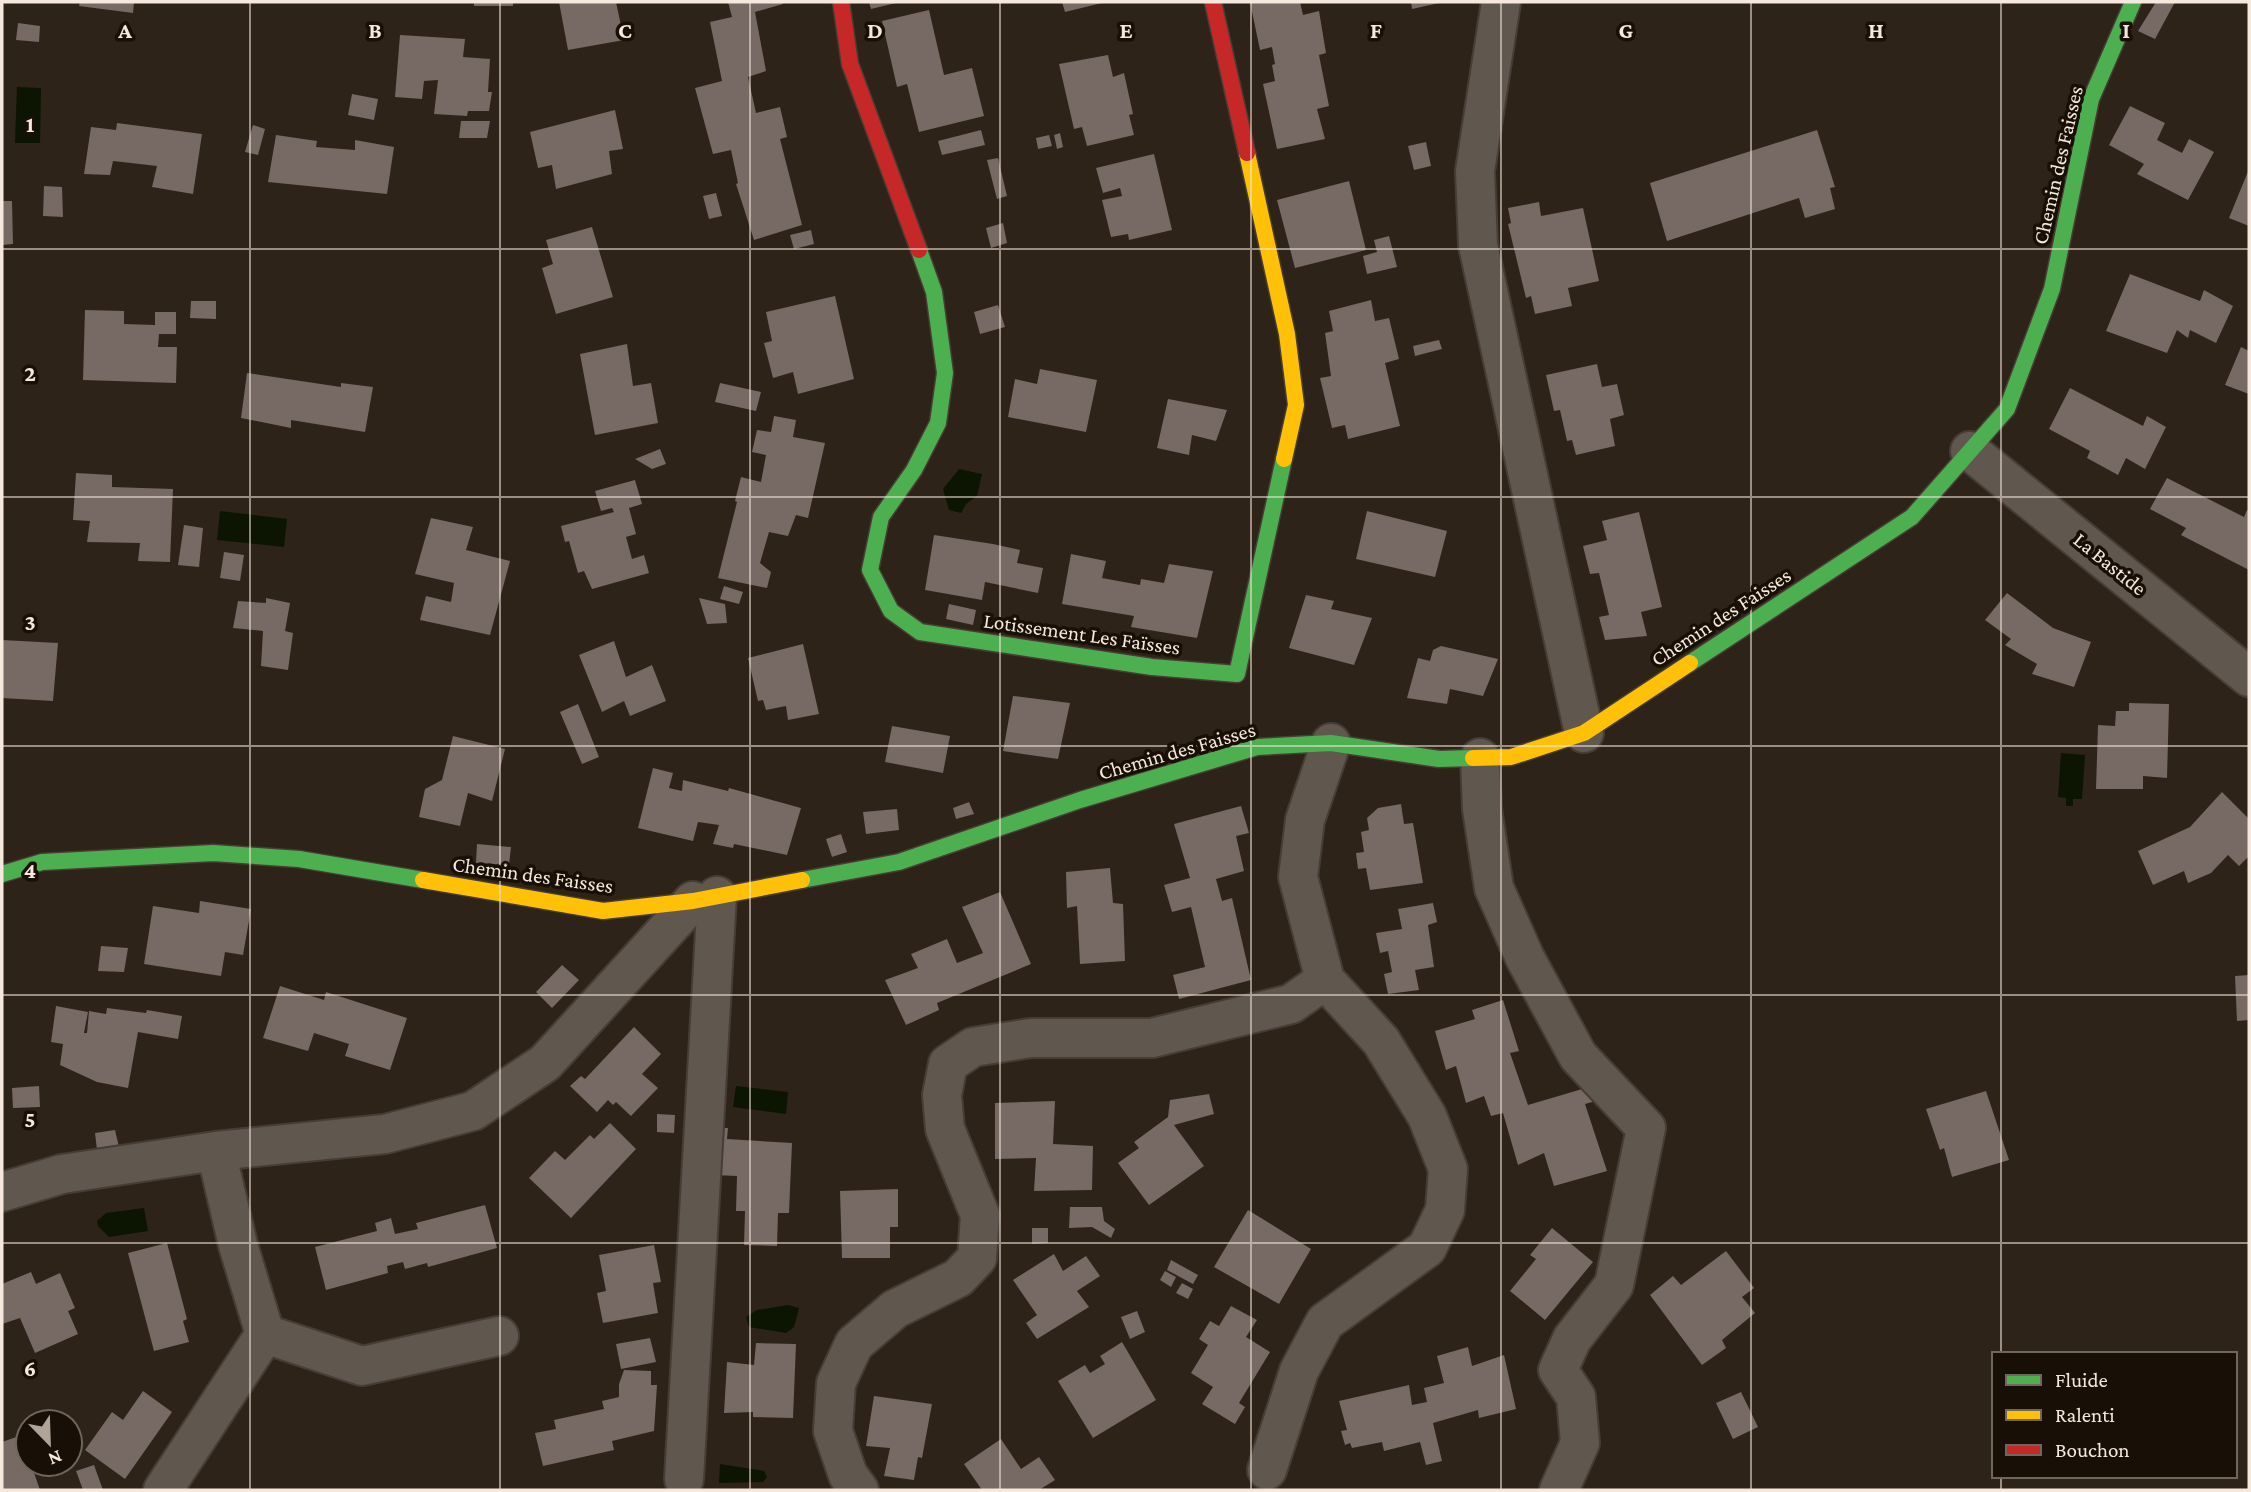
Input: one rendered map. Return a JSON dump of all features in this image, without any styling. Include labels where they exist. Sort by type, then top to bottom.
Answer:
[{"type":"street","name":"Lotissement Les Faïsses","points":[[841,2],[850,64],[934,292],[945,373],[938,423],[914,470],[881,517],[870,570],[891,611],[920,632],[1152,667],[1237,674],[1296,405],[1287,334],[1213,2]]},
{"type":"street","points":[[1501,2],[1475,172],[1478,245],[1584,733]]},
{"type":"street","name":"Chemin des Faisses","points":[[2,874],[41,862],[213,853],[299,859],[603,911],[705,899],[898,862],[1080,800],[1257,747],[1331,743],[1439,759],[1511,757],[1584,733],[1912,517],[2007,409],[2052,289],[2091,99],[2133,2]]},
{"type":"street","name":"La Bastide","points":[[1970,451],[2249,677]]},
{"type":"street","points":[[1267,1470],[1298,1370],[1325,1322],[1427,1248],[1445,1210],[1448,1169],[1427,1116],[1381,1041],[1325,980],[1298,877],[1305,820],[1331,743]]},
{"type":"street","points":[[1480,758],[1482,809],[1493,888],[1525,958],[1578,1056],[1646,1128],[1614,1284],[1572,1339],[1558,1370],[1576,1396],[1580,1443],[1559,1490]]},
{"type":"street","points":[[2,1192],[62,1174],[216,1151],[385,1133],[473,1111],[545,1063],[705,899]]},
{"type":"street","points":[[684,1479],[705,899]]},
{"type":"street","points":[[859,1490],[848,1475],[833,1431],[836,1383],[854,1344],[895,1309],[958,1278],[977,1258],[979,1215],[945,1129],[942,1095],[948,1064],[973,1047],[1031,1038],[1152,1038],[1175,1033],[1291,1004],[1325,980]]},
{"type":"street","points":[[216,1151],[238,1245],[265,1334]]},
{"type":"street","points":[[265,1334],[362,1366],[499,1336]]},
{"type":"street","points":[[163,1490],[265,1334]]},
{"type":"shaded area","points":[[17,87],[41,88],[40,143],[15,143]]},
{"type":"shaded area","points":[[959,469],[982,474],[977,496],[966,504],[961,513],[949,510],[943,489]]},
{"type":"shaded area","points":[[220,511],[287,519],[284,547],[217,540]]},
{"type":"shaded area","points":[[2061,753],[2085,755],[2082,799],[2073,799],[2073,806],[2066,806],[2066,798],[2058,797]]},
{"type":"shaded area","points":[[736,1086],[788,1092],[786,1114],[733,1107]]},
{"type":"shaded area","points":[[144,1208],[148,1231],[109,1237],[98,1226],[97,1221],[106,1213]]},
{"type":"shaded area","points":[[788,1305],[799,1308],[794,1327],[786,1333],[749,1327],[746,1317],[757,1310]]},
{"type":"shaded area","points":[[720,1464],[764,1471],[767,1477],[763,1482],[719,1483]]},
{"type":"building","points":[[80,2],[134,2],[133,13],[79,6]]},
{"type":"building","points":[[474,2],[513,2],[513,6],[474,6]]},
{"type":"building","points":[[559,2],[616,2],[624,40],[568,50]]},
{"type":"building","points":[[728,2],[783,4],[755,12],[766,71],[748,77],[756,113],[780,107],[787,137],[780,139],[802,225],[754,240],[736,184],[738,183],[731,150],[713,154],[695,88],[722,81],[710,22],[732,17]]},
{"type":"building","points":[[869,2],[896,2],[896,3],[871,9]]},
{"type":"building","points":[[1062,2],[1101,2],[1102,3],[1065,12]]},
{"type":"building","points":[[1250,2],[1300,2],[1303,15],[1319,11],[1326,53],[1319,55],[1329,106],[1317,109],[1325,139],[1277,149],[1263,84],[1275,81],[1272,47],[1260,50]]},
{"type":"building","points":[[1411,2],[1439,2],[1439,3],[1412,9]]},
{"type":"building","points":[[2156,2],[2175,2],[2155,39],[2138,31]]},
{"type":"building","points":[[929,10],[944,75],[972,68],[984,116],[919,132],[907,84],[897,87],[882,21]]},
{"type":"building","points":[[18,23],[40,26],[39,42],[16,40]]},
{"type":"building","points":[[400,35],[465,39],[463,57],[490,59],[488,92],[492,92],[489,111],[468,111],[467,116],[434,114],[438,80],[424,81],[422,99],[395,97]]},
{"type":"building","points":[[1108,55],[1113,77],[1124,73],[1133,114],[1129,115],[1134,135],[1087,146],[1082,127],[1074,129],[1059,64]]},
{"type":"building","points":[[352,94],[378,99],[374,120],[348,115]]},
{"type":"building","points":[[2130,106],[2165,123],[2157,140],[2182,153],[2189,139],[2214,152],[2188,200],[2137,174],[2144,164],[2109,145]]},
{"type":"building","points":[[615,110],[623,149],[609,151],[612,174],[556,189],[552,165],[538,168],[530,132]]},
{"type":"building","points":[[461,121],[490,121],[487,138],[459,138]]},
{"type":"building","points":[[117,123],[202,134],[193,194],[152,187],[157,166],[113,161],[110,175],[84,174],[91,127],[116,130]]},
{"type":"building","points":[[253,125],[265,129],[258,155],[245,152]]},
{"type":"building","points":[[981,130],[985,145],[942,155],[938,141]]},
{"type":"building","points":[[1817,130],[1835,187],[1830,188],[1835,209],[1805,218],[1799,198],[1667,241],[1650,183]]},
{"type":"building","points":[[1060,133],[1063,147],[1057,149],[1054,135]]},
{"type":"building","points":[[276,135],[317,141],[316,147],[355,150],[355,140],[394,147],[387,194],[268,182]]},
{"type":"building","points":[[1049,135],[1052,146],[1038,149],[1036,138]]},
{"type":"building","points":[[1426,142],[1431,166],[1414,170],[1408,146]]},
{"type":"building","points":[[1154,154],[1172,230],[1129,240],[1128,234],[1111,237],[1102,200],[1122,196],[1120,188],[1103,193],[1096,168]]},
{"type":"building","points":[[998,158],[1007,196],[997,199],[987,160]]},
{"type":"building","points":[[2249,169],[2249,226],[2229,218]]},
{"type":"building","points":[[1349,181],[1366,250],[1295,268],[1277,200]]},
{"type":"building","points":[[44,186],[62,187],[63,217],[43,216]]},
{"type":"building","points":[[716,193],[722,216],[709,219],[703,196]]},
{"type":"building","points":[[2,201],[12,201],[13,244],[2,245]]},
{"type":"building","points":[[1539,202],[1541,216],[1583,208],[1599,281],[1568,288],[1572,306],[1535,314],[1531,296],[1526,298],[1508,224],[1511,223],[1508,208]]},
{"type":"building","points":[[1003,223],[1007,243],[991,248],[986,228]]},
{"type":"building","points":[[592,227],[613,297],[556,314],[542,268],[553,264],[546,240]]},
{"type":"building","points":[[811,230],[814,244],[794,249],[790,235]]},
{"type":"building","points":[[1389,236],[1397,267],[1367,274],[1363,256],[1377,252],[1374,240]]},
{"type":"building","points":[[2130,274],[2200,301],[2204,290],[2233,306],[2216,343],[2190,330],[2188,338],[2177,330],[2167,353],[2106,331]]},
{"type":"building","points":[[835,296],[854,379],[798,394],[793,372],[773,378],[764,343],[772,341],[766,312]]},
{"type":"building","points":[[1371,300],[1375,321],[1389,318],[1399,359],[1385,363],[1400,426],[1348,439],[1345,425],[1332,428],[1320,378],[1331,376],[1325,333],[1333,331],[1329,311]]},
{"type":"building","points":[[191,301],[216,301],[216,319],[190,318]]},
{"type":"building","points":[[998,305],[1005,327],[980,334],[974,312]]},
{"type":"building","points":[[85,310],[124,311],[124,324],[155,325],[155,312],[176,312],[176,334],[159,334],[158,347],[177,347],[176,383],[83,380]]},
{"type":"building","points":[[1439,340],[1442,349],[1415,356],[1413,346]]},
{"type":"building","points":[[627,344],[633,386],[651,383],[658,423],[595,435],[580,354]]},
{"type":"building","points":[[2241,347],[2249,351],[2249,394],[2225,385]]},
{"type":"building","points":[[1597,364],[1602,387],[1617,384],[1624,415],[1610,419],[1615,446],[1576,455],[1572,440],[1567,441],[1560,410],[1554,411],[1546,375]]},
{"type":"building","points":[[1040,369],[1097,380],[1086,432],[1008,417],[1015,379],[1037,384]]},
{"type":"building","points":[[247,373],[341,387],[341,383],[373,387],[365,432],[291,420],[291,428],[241,418]]},
{"type":"building","points":[[720,383],[761,392],[756,411],[715,402]]},
{"type":"building","points":[[2070,388],[2143,426],[2147,416],[2166,427],[2145,469],[2126,458],[2118,475],[2087,458],[2090,451],[2049,429]]},
{"type":"building","points":[[1168,399],[1227,410],[1216,441],[1192,435],[1189,455],[1157,448]]},
{"type":"building","points":[[774,416],[796,420],[793,437],[825,443],[808,518],[796,515],[788,536],[769,532],[760,563],[771,572],[767,588],[718,578],[741,477],[761,482],[766,455],[752,452],[757,430],[771,432]]},
{"type":"building","points":[[660,449],[666,464],[652,469],[635,459]]},
{"type":"building","points":[[76,473],[112,475],[112,487],[173,489],[170,562],[138,561],[140,543],[87,542],[90,521],[73,520]]},
{"type":"building","points":[[2167,478],[2244,517],[2247,510],[2249,511],[2249,570],[2181,535],[2186,528],[2150,509]]},
{"type":"building","points":[[635,480],[642,504],[629,508],[636,534],[626,537],[632,559],[644,555],[649,573],[592,589],[584,571],[578,573],[569,541],[565,542],[561,526],[614,512],[612,508],[601,511],[595,491]]},
{"type":"building","points":[[1367,511],[1447,531],[1435,577],[1356,559]]},
{"type":"building","points":[[1639,512],[1662,607],[1641,612],[1647,636],[1605,640],[1599,617],[1609,615],[1599,573],[1590,574],[1583,546],[1607,540],[1602,521]]},
{"type":"building","points":[[431,518],[473,527],[466,550],[510,561],[490,635],[420,620],[426,596],[451,602],[454,583],[415,574]]},
{"type":"building","points":[[184,525],[203,528],[199,567],[178,565]]},
{"type":"building","points":[[934,535],[1020,550],[1017,563],[1043,568],[1038,593],[985,582],[982,600],[925,590]]},
{"type":"building","points":[[224,552],[244,555],[240,581],[220,578]]},
{"type":"building","points":[[1071,554],[1106,561],[1102,578],[1140,585],[1141,579],[1164,583],[1169,564],[1213,571],[1197,638],[1131,627],[1134,616],[1062,604]]},
{"type":"building","points":[[724,586],[743,592],[739,604],[720,599]]},
{"type":"building","points":[[2007,593],[2053,628],[2091,642],[2074,687],[2032,674],[2037,664],[2005,645],[2011,639],[1985,620]]},
{"type":"building","points":[[1306,595],[1334,601],[1331,609],[1372,618],[1354,665],[1289,648]]},
{"type":"building","points":[[266,598],[290,603],[285,631],[293,633],[288,670],[261,666],[263,631],[233,628],[238,601],[266,603]]},
{"type":"building","points":[[699,598],[725,604],[727,623],[707,624]]},
{"type":"building","points":[[949,604],[976,610],[973,625],[946,619]]},
{"type":"building","points":[[2,640],[58,643],[53,701],[2,698]]},
{"type":"building","points":[[614,641],[626,677],[652,665],[666,701],[630,716],[624,701],[602,712],[579,655]]},
{"type":"building","points":[[803,644],[819,714],[788,720],[786,706],[766,710],[763,700],[758,701],[748,658]]},
{"type":"building","points":[[1441,646],[1498,659],[1483,696],[1450,689],[1447,704],[1407,698],[1418,658],[1430,661],[1433,650]]},
{"type":"building","points":[[1013,696],[1070,703],[1058,759],[1003,751]]},
{"type":"building","points":[[2129,703],[2169,704],[2167,778],[2143,776],[2143,789],[2096,789],[2098,725],[2115,726],[2116,711],[2129,711]]},
{"type":"building","points":[[578,704],[599,757],[582,764],[560,712]]},
{"type":"building","points":[[892,726],[950,736],[943,773],[885,762]]},
{"type":"building","points":[[453,736],[505,749],[492,801],[468,793],[460,826],[419,817],[425,789],[442,780]]},
{"type":"building","points":[[653,768],[673,773],[669,788],[682,791],[683,780],[728,791],[729,788],[801,808],[787,855],[734,844],[733,848],[713,844],[719,825],[698,822],[693,841],[638,828]]},
{"type":"building","points":[[2222,792],[2249,819],[2249,856],[2239,866],[2228,855],[2211,873],[2188,883],[2184,871],[2153,885],[2138,851],[2190,827]]},
{"type":"building","points":[[969,802],[974,814],[956,819],[953,808]]},
{"type":"building","points":[[1401,804],[1404,824],[1413,823],[1423,883],[1370,890],[1366,868],[1358,869],[1356,853],[1364,852],[1361,832],[1369,830],[1367,818],[1378,808]]},
{"type":"building","points":[[1241,806],[1249,833],[1236,836],[1244,871],[1216,879],[1222,901],[1232,898],[1251,980],[1179,999],[1173,975],[1205,967],[1191,907],[1172,912],[1164,885],[1190,878],[1174,824]]},
{"type":"building","points":[[897,809],[899,830],[866,834],[863,812]]},
{"type":"building","points":[[841,834],[847,852],[832,857],[826,839]]},
{"type":"building","points":[[477,844],[511,847],[509,865],[476,863]]},
{"type":"building","points":[[1110,868],[1113,903],[1123,904],[1125,961],[1080,964],[1077,906],[1067,908],[1066,872]]},
{"type":"building","points":[[1000,892],[1031,964],[937,1003],[939,1010],[906,1025],[885,980],[918,968],[911,954],[947,939],[957,963],[983,953],[962,907]]},
{"type":"building","points":[[200,901],[251,909],[243,955],[225,952],[221,976],[144,964],[153,906],[199,913]]},
{"type":"building","points":[[1433,903],[1437,922],[1428,925],[1434,967],[1415,970],[1419,990],[1388,994],[1384,974],[1392,972],[1388,951],[1380,953],[1376,933],[1402,929],[1398,909]]},
{"type":"building","points":[[101,946],[128,948],[124,972],[98,971]]},
{"type":"building","points":[[562,965],[579,980],[552,1008],[536,992]]},
{"type":"building","points":[[2249,975],[2249,1020],[2237,1021],[2235,976]]},
{"type":"building","points":[[280,986],[324,1000],[326,992],[407,1018],[390,1070],[345,1056],[349,1044],[314,1033],[308,1051],[263,1038]]},
{"type":"building","points":[[1503,1000],[1519,1051],[1510,1053],[1528,1105],[1589,1087],[1599,1100],[1585,1104],[1607,1171],[1554,1186],[1544,1153],[1518,1165],[1503,1113],[1491,1116],[1484,1096],[1466,1103],[1456,1066],[1446,1070],[1435,1031],[1475,1019],[1472,1010]]},
{"type":"building","points":[[56,1006],[88,1012],[84,1033],[87,1033],[89,1011],[106,1014],[107,1008],[146,1013],[147,1010],[182,1016],[178,1039],[138,1032],[128,1088],[97,1082],[60,1065],[63,1044],[51,1042]]},
{"type":"building","points":[[634,1027],[661,1054],[642,1074],[658,1088],[631,1116],[616,1102],[613,1105],[608,1100],[597,1112],[570,1086],[581,1076],[585,1079]]},
{"type":"building","points":[[39,1086],[40,1107],[13,1108],[12,1088]]},
{"type":"building","points":[[1986,1091],[2009,1160],[1952,1177],[1944,1148],[1940,1150],[1926,1109]]},
{"type":"building","points":[[1209,1094],[1214,1114],[1174,1125],[1204,1166],[1149,1205],[1118,1163],[1139,1148],[1134,1142],[1168,1117],[1170,1100]]},
{"type":"building","points":[[1055,1101],[1053,1144],[1093,1146],[1092,1190],[1034,1191],[1036,1158],[995,1159],[995,1103]]},
{"type":"building","points":[[657,1114],[675,1115],[674,1133],[657,1132]]},
{"type":"building","points":[[610,1123],[636,1149],[571,1218],[529,1178],[555,1151],[565,1160],[590,1135],[594,1139]]},
{"type":"building","points":[[718,1128],[728,1128],[727,1139],[792,1143],[789,1213],[778,1213],[777,1246],[744,1245],[745,1211],[736,1211],[737,1176],[715,1175]]},
{"type":"building","points":[[115,1130],[119,1147],[97,1150],[95,1133]]},
{"type":"building","points":[[898,1189],[898,1227],[890,1227],[890,1258],[842,1258],[840,1191]]},
{"type":"building","points":[[485,1205],[497,1248],[428,1267],[427,1263],[405,1269],[403,1262],[387,1266],[388,1273],[326,1290],[315,1247],[377,1231],[375,1223],[391,1218],[395,1234],[418,1229],[416,1223]]},
{"type":"building","points":[[1070,1207],[1102,1207],[1104,1221],[1115,1229],[1111,1238],[1092,1227],[1069,1228]]},
{"type":"building","points":[[1248,1210],[1311,1249],[1279,1304],[1214,1267]]},
{"type":"building","points":[[1032,1228],[1048,1228],[1048,1243],[1032,1244]]},
{"type":"building","points":[[1552,1228],[1593,1262],[1545,1320],[1510,1291],[1536,1259],[1530,1255]]},
{"type":"building","points":[[167,1243],[187,1319],[183,1321],[189,1342],[154,1351],[128,1253]]},
{"type":"building","points":[[654,1245],[661,1282],[653,1283],[658,1313],[603,1323],[597,1293],[606,1291],[599,1255]]},
{"type":"building","points":[[1726,1251],[1754,1288],[1742,1297],[1755,1313],[1722,1340],[1726,1348],[1702,1365],[1650,1295],[1673,1276],[1681,1285]]},
{"type":"building","points":[[1054,1254],[1063,1271],[1086,1256],[1100,1276],[1077,1291],[1089,1307],[1037,1339],[1026,1323],[1037,1315],[1013,1280]]},
{"type":"building","points":[[1171,1260],[1198,1275],[1193,1284],[1167,1270]]},
{"type":"building","points":[[1165,1271],[1176,1277],[1171,1287],[1160,1280]]},
{"type":"building","points":[[31,1272],[36,1284],[60,1273],[75,1308],[68,1311],[78,1334],[35,1353],[20,1318],[2,1324],[2,1284]]},
{"type":"building","points":[[1182,1283],[1193,1289],[1188,1299],[1176,1293]]},
{"type":"building","points":[[1231,1306],[1257,1320],[1246,1337],[1270,1352],[1239,1403],[1245,1407],[1235,1424],[1202,1404],[1213,1387],[1191,1373],[1208,1345],[1199,1339],[1210,1321],[1219,1326]]},
{"type":"building","points":[[1137,1311],[1145,1332],[1130,1339],[1121,1317]]},
{"type":"building","points":[[650,1338],[656,1362],[621,1369],[616,1344]]},
{"type":"building","points":[[1122,1342],[1156,1400],[1093,1438],[1058,1381],[1085,1365],[1090,1373],[1105,1364],[1100,1356]]},
{"type":"building","points":[[756,1343],[796,1344],[793,1418],[753,1417],[753,1412],[724,1413],[727,1362],[754,1365]]},
{"type":"building","points":[[1468,1347],[1472,1366],[1504,1355],[1516,1409],[1479,1418],[1478,1410],[1433,1423],[1442,1461],[1426,1465],[1420,1442],[1384,1451],[1382,1442],[1352,1448],[1350,1443],[1345,1445],[1341,1431],[1347,1430],[1339,1401],[1409,1385],[1412,1405],[1427,1402],[1424,1388],[1444,1383],[1437,1356]]},
{"type":"building","points":[[624,1370],[651,1371],[651,1385],[657,1385],[654,1431],[612,1441],[614,1450],[543,1466],[535,1433],[556,1429],[554,1420],[604,1409],[602,1401],[619,1397],[619,1384]]},
{"type":"building","points":[[143,1391],[172,1412],[125,1479],[85,1450],[112,1412],[123,1420]]},
{"type":"building","points":[[1741,1392],[1758,1427],[1733,1439],[1716,1403]]},
{"type":"building","points":[[874,1396],[932,1404],[922,1458],[918,1457],[914,1480],[884,1476],[890,1448],[866,1446]]},
{"type":"building","points":[[14,1438],[14,1478],[36,1478],[40,1490],[2,1490],[2,1442]]},
{"type":"building","points":[[1001,1439],[1021,1469],[1039,1457],[1055,1480],[1039,1490],[982,1490],[964,1464]]},
{"type":"building","points":[[94,1465],[103,1490],[83,1490],[79,1478],[84,1478],[84,1468]]},
{"type":"traffic: fast","points":[[1690,663],[1912,517],[2007,409],[2052,289],[2091,99],[2133,2]]},
{"type":"traffic: fast","points":[[919,250],[934,292],[945,373],[938,423],[914,470],[881,517],[870,570],[891,611],[920,632],[1152,667],[1237,674],[1284,459]]},
{"type":"traffic: fast","points":[[802,880],[899,862],[1080,800],[1257,747],[1331,743],[1439,759],[1473,758]]},
{"type":"traffic: fast","points":[[2,874],[42,862],[213,853],[299,859],[423,880]]},
{"type":"traffic: slow","points":[[1247,153],[1287,334],[1296,405],[1284,459]]},
{"type":"traffic: slow","points":[[1473,758],[1511,757],[1584,733],[1690,663]]},
{"type":"traffic: slow","points":[[423,880],[603,911],[693,901],[802,880]]},
{"type":"traffic: jam","points":[[841,2],[850,64],[919,250]]},
{"type":"traffic: jam","points":[[1213,2],[1247,153]]}]
